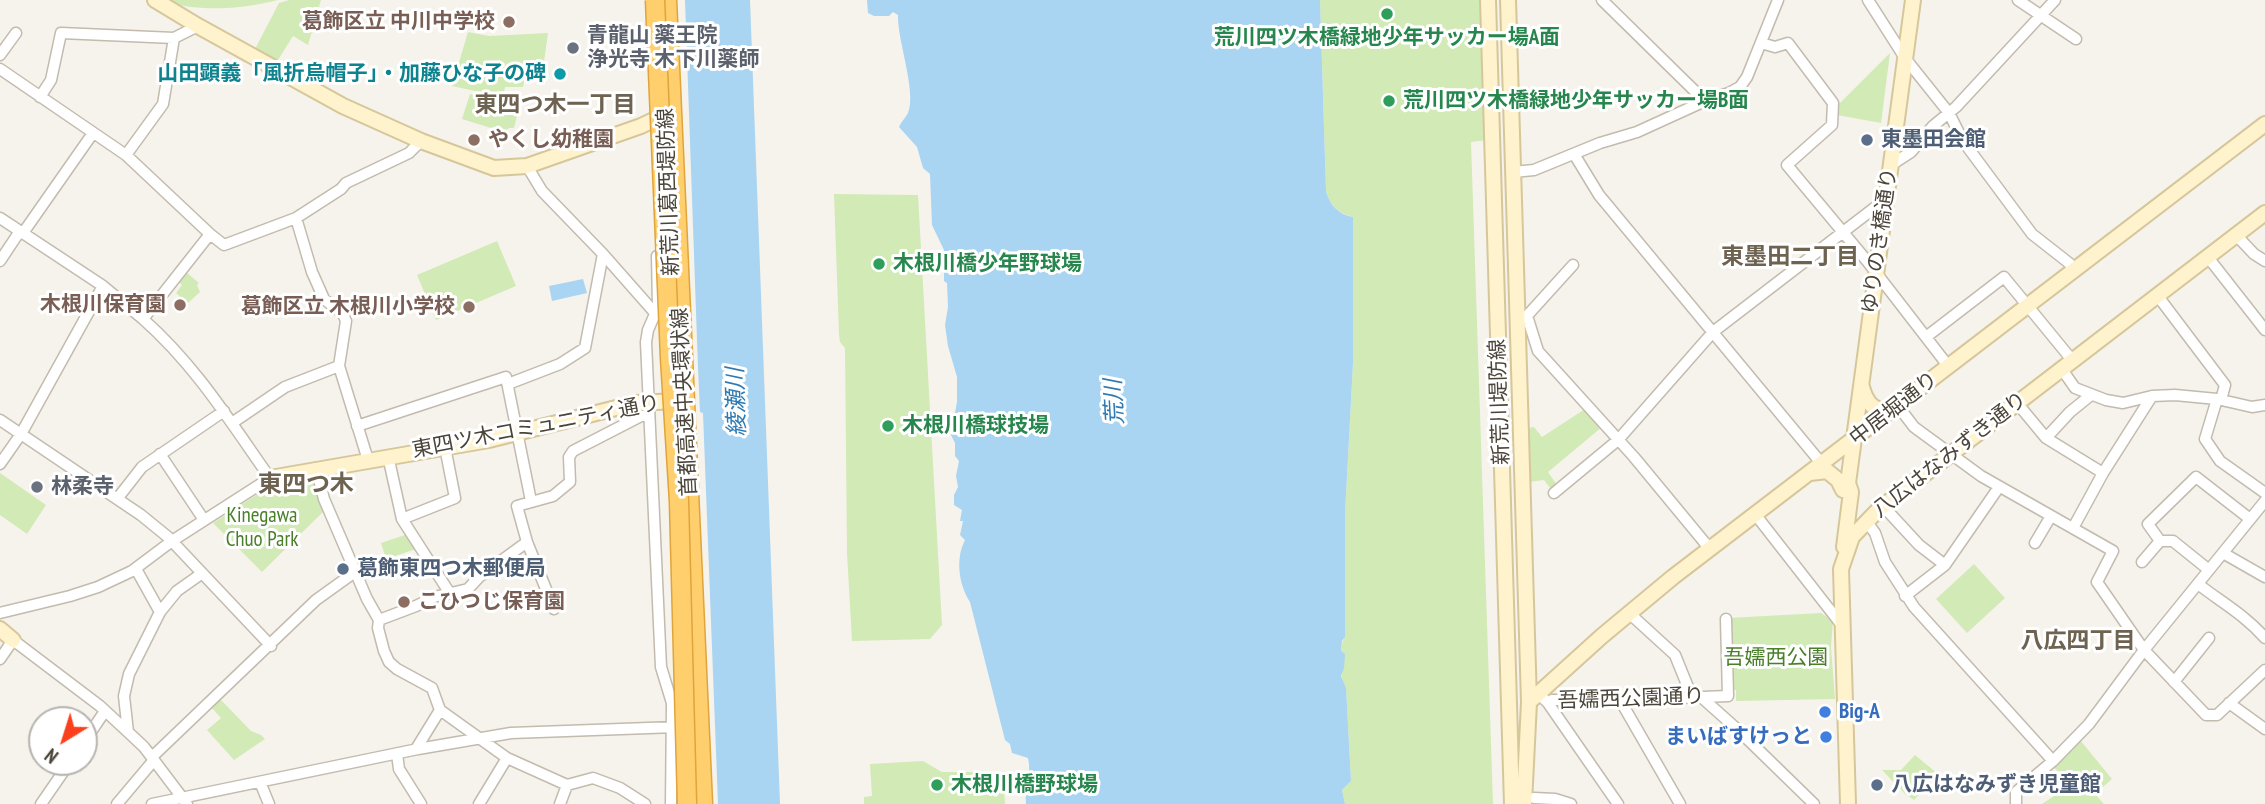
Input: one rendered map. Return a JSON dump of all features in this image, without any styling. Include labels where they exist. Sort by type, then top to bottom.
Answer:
[{"type":"highway","name":"首都高速中央環状線","points":[[654,0],[669,345],[679,501],[687,804]]},
{"type":"highway","name":"首都高速中央環状線","points":[[667,0],[703,804]]},
{"type":"main road","points":[[155,0],[311,90],[421,141],[494,168],[527,166],[666,114]]},
{"type":"main road","name":"新荒川葛西堤防線","points":[[661,0],[678,401],[683,729]]},
{"type":"main road","name":"新荒川堤防線","points":[[1488,0],[1513,804]]},
{"type":"main road","name":"新荒川堤防線","points":[[1508,0],[1513,172],[1538,699],[1528,723],[1530,802]]},
{"type":"main road","name":"ゆりのき橋通り","points":[[1841,569],[1847,488],[1913,0]]},
{"type":"main road","name":"中居堀通り","points":[[1538,699],[1629,613],[2265,124]]},
{"type":"main road","name":"八広はなみずき通り","points":[[1848,804],[1841,569],[1848,545],[1866,521],[1881,508],[2265,213]]},
{"type":"main road","points":[[1861,386],[1870,404],[1881,411],[1896,408]]},
{"type":"main road","name":"東四ツ木コミュニティ通り","points":[[270,478],[518,433],[589,414],[649,409],[678,401]]},
{"type":"main road","points":[[1810,473],[1827,471],[1847,488],[1860,507],[1870,511],[1881,508]]},
{"type":"main road","points":[[0,629],[13,640]]},
{"type":"street","points":[[646,0],[659,301],[646,342],[661,667],[683,729],[671,804]]},
{"type":"street","points":[[1602,0],[1705,101]]},
{"type":"street","points":[[1513,172],[1534,170],[1600,143],[1637,132],[1740,87],[1778,0]]},
{"type":"street","points":[[1868,0],[1905,58],[1949,113],[1963,141],[2032,234],[2069,263],[2075,271]]},
{"type":"street","points":[[2018,0],[2076,39]]},
{"type":"street","points":[[1891,165],[1911,152],[2055,0]]},
{"type":"street","points":[[40,97],[51,80],[61,33],[174,38],[198,26]]},
{"type":"street","points":[[0,55],[16,33]]},
{"type":"street","points":[[126,155],[163,104],[174,38]]},
{"type":"street","points":[[1761,43],[1775,47],[1788,43],[1833,103],[1832,125],[1787,165],[1950,367]]},
{"type":"street","points":[[0,69],[126,155],[224,245],[296,218],[346,183],[409,153],[421,141]]},
{"type":"street","points":[[0,261],[93,133]]},
{"type":"street","points":[[1574,154],[1599,195],[1822,464]]},
{"type":"street","points":[[527,166],[542,191],[603,254],[654,316],[674,317]]},
{"type":"street","points":[[1554,493],[1618,440],[1713,332],[1886,199]]},
{"type":"street","points":[[0,218],[103,286],[161,335],[206,385],[270,478],[172,541],[136,569],[98,587],[0,613]]},
{"type":"street","points":[[296,218],[312,272],[324,299],[343,314],[346,321],[339,366],[368,460]]},
{"type":"street","points":[[143,319],[210,234]]},
{"type":"street","points":[[2236,235],[2254,254],[2265,261]]},
{"type":"street","points":[[508,384],[560,364],[585,348],[603,254]]},
{"type":"street","points":[[2207,256],[2265,330]]},
{"type":"street","points":[[1521,318],[1573,265]]},
{"type":"street","points":[[1926,337],[2004,277],[2067,364],[2075,388],[2123,403],[2152,396],[2175,395],[2252,407],[2265,405]]},
{"type":"street","points":[[0,464],[21,434],[103,286]]},
{"type":"street","points":[[2157,295],[2225,384],[2205,439],[2220,461],[2265,493]]},
{"type":"street","points":[[1521,318],[1528,319],[1538,351],[1710,549]]},
{"type":"street","points":[[232,423],[285,387],[339,366]]},
{"type":"street","points":[[357,426],[506,377],[531,501]]},
{"type":"street","points":[[2046,438],[2070,412],[2091,395]]},
{"type":"street","points":[[2073,528],[2152,396]]},
{"type":"street","points":[[2017,403],[2046,438],[2104,473]]},
{"type":"street","points":[[1896,408],[1913,427],[1999,487],[2113,551],[2097,582],[2144,650],[2206,715],[2217,715],[2265,670]]},
{"type":"street","points":[[554,610],[527,542],[517,506],[553,496],[570,482],[569,457],[573,452],[641,416],[649,409]]},
{"type":"street","points":[[117,499],[142,467],[224,411]]},
{"type":"street","points":[[0,420],[117,499],[172,541],[271,646]]},
{"type":"street","points":[[402,519],[455,498],[445,447]]},
{"type":"street","points":[[160,454],[204,520]]},
{"type":"street","points":[[388,456],[402,519],[449,592]]},
{"type":"street","points":[[316,468],[324,499],[379,620],[378,628],[389,662],[432,688],[440,710],[507,758],[567,786],[593,778],[620,788],[645,804]]},
{"type":"street","points":[[2160,541],[2148,524],[2196,477],[2250,519]]},
{"type":"street","points":[[1906,596],[1945,565],[1999,487]]},
{"type":"street","points":[[2016,804],[2016,792],[2053,761],[2089,724],[2144,650],[2265,501]]},
{"type":"street","points":[[1881,508],[1919,545],[1945,565]]},
{"type":"street","points":[[1755,514],[1844,628]]},
{"type":"street","points":[[2035,543],[2051,516]]},
{"type":"street","points":[[1866,521],[1875,533],[1885,562],[1906,596],[2053,761]]},
{"type":"street","points":[[2142,562],[2160,541],[2173,541],[2209,570]]},
{"type":"street","points":[[379,620],[449,592],[468,589],[479,577],[527,542]]},
{"type":"street","points":[[2222,553],[2265,577]]},
{"type":"street","points":[[136,569],[160,612]]},
{"type":"street","points":[[117,804],[153,758],[316,600],[355,572]]},
{"type":"street","points":[[128,732],[124,696],[130,674],[160,612],[177,591],[201,574]]},
{"type":"street","points":[[2198,584],[2249,620],[2265,638]]},
{"type":"street","points":[[1629,613],[1675,655],[1696,697],[1737,729],[1814,804]]},
{"type":"street","name":"吾嬬西公園通り","points":[[1538,699],[1620,700],[1728,696],[1726,620]]},
{"type":"street","points":[[2174,682],[2209,638]]},
{"type":"street","points":[[0,659],[13,640],[128,732],[153,758],[185,800]]},
{"type":"street","points":[[1538,699],[1618,804]]},
{"type":"street","points":[[1620,700],[1680,804]]},
{"type":"street","points":[[2230,703],[2265,729]]},
{"type":"street","points":[[416,749],[440,710]]},
{"type":"street","points":[[98,721],[105,711]]},
{"type":"street","points":[[152,804],[185,800],[416,749],[479,738],[523,732],[683,729]]},
{"type":"street","points":[[397,754],[399,769],[421,804]]},
{"type":"street","points":[[479,804],[507,758]]},
{"type":"street","points":[[41,804],[60,776]]},
{"type":"street","points":[[260,782],[269,804]]},
{"type":"street","points":[[560,804],[567,786]]},
{"type":"street","points":[[1530,802],[1555,799],[1571,804]]},
{"type":"green space","points":[[163,0],[278,0],[250,6],[205,8]]},
{"type":"green space","points":[[289,0],[321,0],[308,45],[293,36],[278,60],[255,49],[279,3]]},
{"type":"green space","points":[[1320,0],[1483,0],[1488,140],[1471,142],[1493,804],[1345,804],[1342,790],[1351,781],[1346,688],[1341,662],[1345,637],[1345,513],[1353,363],[1353,217],[1336,208],[1326,191]]},
{"type":"green space","points":[[468,32],[489,36],[548,33],[542,76],[526,73],[523,87],[505,87],[503,97],[452,86]]},
{"type":"green space","points":[[1890,53],[1881,123],[1837,115],[1837,106]]},
{"type":"green space","points":[[470,94],[513,104],[519,108],[514,128],[504,132],[462,119]]},
{"type":"green space","points":[[834,194],[918,195],[942,625],[930,639],[852,641],[847,553],[845,348],[840,342],[839,334]]},
{"type":"green space","points":[[497,241],[516,286],[436,320],[417,275]]},
{"type":"green space","points":[[186,272],[199,283],[197,285],[200,292],[188,303],[176,293]]},
{"type":"green space","points":[[1585,409],[1602,427],[1548,472],[1557,485],[1551,489],[1544,480],[1529,482],[1530,442],[1527,428],[1534,427],[1542,437]]},
{"type":"green space","points":[[0,473],[46,505],[27,534],[0,515]]},
{"type":"green space","name":"Kinegawa Chuo Park","points":[[312,479],[323,512],[262,572],[213,523],[266,489]]},
{"type":"green space","points":[[408,534],[416,549],[386,559],[381,543]]},
{"type":"green space","points":[[1974,564],[2005,598],[1967,633],[1936,599]]},
{"type":"green space","name":"吾嬬西公園","points":[[1821,613],[1833,621],[1831,647],[1835,699],[1736,701],[1736,690],[1729,690],[1728,618]]},
{"type":"green space","points":[[220,699],[251,731],[265,739],[234,760],[207,730],[221,718],[211,707]]},
{"type":"green space","points":[[2080,740],[2112,779],[2095,794],[2104,804],[2042,804],[2069,786],[2053,766]]},
{"type":"green space","points":[[1915,755],[1938,774],[1914,800],[1882,770],[1901,770]]},
{"type":"green space","name":"木根川橋野球場","points":[[923,761],[942,772],[1003,772],[1005,804],[864,804],[864,797],[872,796],[870,764]]},
{"type":"water","name":"綾瀬川","points":[[685,0],[750,0],[780,804],[718,804],[703,413],[700,412],[698,368]]},
{"type":"water","name":"荒川","points":[[867,0],[1320,0],[1326,191],[1335,208],[1353,217],[1353,363],[1345,513],[1345,637],[1341,651],[1345,654],[1341,676],[1346,688],[1351,781],[1342,790],[1345,804],[1026,804],[1028,758],[1012,753],[1010,744],[1005,740],[960,572],[960,555],[965,540],[960,535],[962,510],[954,505],[959,461],[955,456],[955,443],[951,435],[957,402],[957,377],[945,325],[948,307],[947,283],[944,281],[944,250],[932,225],[930,174],[923,168],[917,147],[899,127],[908,113],[910,93],[898,15],[893,12],[889,16],[874,16],[868,13]]},
{"type":"water","points":[[583,279],[587,293],[552,301],[549,286]]},
{"type":"place","name":"荒川四ツ木橋緑地少年サッカー場A面","points":[[1387,14]]},
{"type":"place","name":"葛飾区立 中川中学校","points":[[509,22]]},
{"type":"place","name":"青龍山 薬王院 浄光寺 木下川薬師","points":[[573,48]]},
{"type":"place","name":"山田顕義「風折烏帽子」・加藤ひな子の碑","points":[[560,74]]},
{"type":"place","name":"荒川四ツ木橋緑地少年サッカー場B面","points":[[1389,101]]},
{"type":"place","name":"やくし幼稚園","points":[[474,140]]},
{"type":"place","name":"東墨田会館","points":[[1867,140]]},
{"type":"place","name":"木根川橋少年野球場","points":[[879,264]]},
{"type":"place","name":"木根川保育園","points":[[180,305]]},
{"type":"place","name":"葛飾区立 木根川小学校","points":[[469,307]]},
{"type":"place","name":"木根川橋球技場","points":[[888,426]]},
{"type":"place","name":"林柔寺","points":[[37,487]]},
{"type":"place","name":"葛飾東四つ木郵便局","points":[[343,569]]},
{"type":"place","name":"こひつじ保育園","points":[[404,602]]},
{"type":"place","name":"Big-A","points":[[1825,712]]},
{"type":"place","name":"まいばすけっと","points":[[1826,737]]},
{"type":"place","name":"木根川橋野球場","points":[[937,785]]},
{"type":"place","name":"八広はなみずき児童館","points":[[1877,785]]},
{"type":"district","name":"東四つ木一丁目","points":[[555,105]]},
{"type":"district","name":"東墨田二丁目","points":[[1790,257]]},
{"type":"district","name":"東四つ木","points":[[306,485]]},
{"type":"district","name":"八広四丁目","points":[[2078,641]]}]
